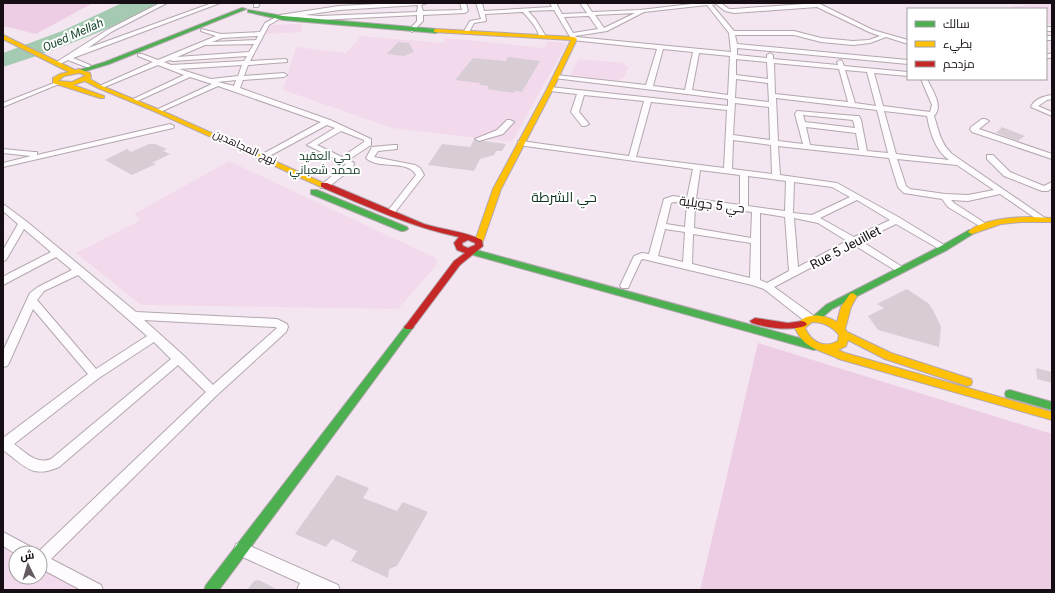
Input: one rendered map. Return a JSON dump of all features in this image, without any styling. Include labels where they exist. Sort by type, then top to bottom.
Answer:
[{"type":"main road","points":[[56,81],[66,85],[77,83],[87,77],[203,30],[254,7]]},
{"type":"main road","points":[[56,81],[62,75],[107,63],[254,7],[265,13],[281,18],[412,30],[541,37],[572,37],[556,77],[497,189],[488,210],[477,247],[457,263],[211,590]]},
{"type":"main road","name":"نهج المجاهدين","points":[[3,37],[76,72],[86,72],[87,77],[100,87],[158,111],[261,163]]},
{"type":"main road","points":[[6,48],[38,63],[57,76],[56,81]]},
{"type":"main road","name":"نهج المجاهدين","points":[[66,85],[107,99],[261,163],[324,186],[390,214],[436,230],[465,238]]},
{"type":"main road","points":[[302,186],[384,222],[440,241]]},
{"type":"main road","points":[[457,263],[465,238],[488,210]]},
{"type":"main road","points":[[814,346],[803,337],[800,328],[829,307],[944,248],[984,225],[1017,219],[1041,218],[1052,220]]},
{"type":"main road","points":[[465,238],[477,247],[828,349],[842,356],[1052,416]]},
{"type":"main road","points":[[449,244],[465,238],[473,238],[477,247]]},
{"type":"main road","points":[[505,251],[626,286],[764,323],[788,326],[809,321],[830,322],[842,332],[866,346],[927,370],[974,385],[1052,406]]},
{"type":"main road","points":[[828,349],[840,347],[845,339],[842,332],[842,320],[846,307],[852,296]]},
{"type":"street","points":[[70,57],[109,31],[164,3]]},
{"type":"street","points":[[55,62],[217,3]]},
{"type":"street","points":[[330,9],[335,3]]},
{"type":"street","points":[[464,3],[484,20],[472,22],[466,33]]},
{"type":"street","points":[[475,11],[480,3]]},
{"type":"street","points":[[583,3],[602,30]]},
{"type":"street","points":[[667,3],[672,8]]},
{"type":"street","points":[[560,16],[643,11],[708,3],[716,3],[727,10],[734,11],[818,5],[884,36],[907,42]]},
{"type":"street","points":[[708,3],[732,33],[734,46],[728,170]]},
{"type":"street","points":[[310,11],[314,4]]},
{"type":"street","points":[[236,89],[246,63],[252,54],[266,24],[281,18],[310,11],[379,4],[422,4],[419,13],[420,21],[412,30]]},
{"type":"street","points":[[292,15],[320,18],[524,10],[554,5],[572,37]]},
{"type":"street","points":[[524,10],[534,21],[542,35],[541,37]]},
{"type":"street","points":[[572,37],[582,32],[602,30],[643,11]]},
{"type":"street","points":[[203,30],[221,36]]},
{"type":"street","points":[[732,33],[792,33],[828,41],[858,42],[876,40],[884,36]]},
{"type":"street","points":[[100,87],[221,36],[261,34]]},
{"type":"street","points":[[572,37],[696,50],[842,68],[907,74]]},
{"type":"street","points":[[199,44],[258,42]]},
{"type":"street","points":[[734,46],[907,62]]},
{"type":"street","points":[[649,87],[661,47]]},
{"type":"street","points":[[770,49],[776,176]]},
{"type":"street","points":[[688,92],[696,50]]},
{"type":"street","points":[[167,59],[252,54]]},
{"type":"street","points":[[140,55],[189,75],[236,89],[327,122],[367,139],[368,141],[342,160]]},
{"type":"street","points":[[839,56],[852,105]]},
{"type":"street","points":[[70,57],[88,66]]},
{"type":"street","points":[[168,67],[285,61]]},
{"type":"street","points":[[870,71],[897,173],[904,189],[911,192],[945,197],[968,198],[1001,191]]},
{"type":"street","points":[[133,101],[189,75]]},
{"type":"street","points":[[206,80],[284,75]]},
{"type":"street","points":[[556,77],[688,92],[773,105]]},
{"type":"street","points":[[732,77],[771,81]]},
{"type":"street","points":[[924,80],[935,105],[931,119],[936,138],[941,148],[957,162],[1041,218]]},
{"type":"street","points":[[3,104],[56,81]]},
{"type":"street","points":[[158,111],[217,84]]},
{"type":"street","points":[[550,89],[730,108]]},
{"type":"street","points":[[581,92],[575,112],[586,124]]},
{"type":"street","points":[[772,96],[932,114]]},
{"type":"street","points":[[1052,97],[1045,98],[1034,106],[1052,114]]},
{"type":"street","points":[[632,159],[648,99]]},
{"type":"street","points":[[807,146],[800,113],[851,117],[857,120],[863,152]]},
{"type":"street","points":[[985,121],[974,129],[1052,157]]},
{"type":"street","points":[[261,163],[327,122]]},
{"type":"street","points":[[479,139],[500,132],[510,122]]},
{"type":"street","points":[[802,124],[859,131]]},
{"type":"street","points":[[3,165],[170,126]]},
{"type":"street","points":[[324,186],[350,166],[350,163],[311,145],[341,128]]},
{"type":"street","points":[[729,136],[775,143],[957,162]]},
{"type":"street","points":[[520,143],[829,184],[857,197],[944,248]]},
{"type":"street","points":[[390,214],[420,175],[418,170],[412,166],[376,161],[370,158],[375,148],[394,147]]},
{"type":"street","points":[[3,151],[42,155]]},
{"type":"street","points":[[990,157],[1007,174],[1045,189],[1052,184]]},
{"type":"street","points":[[687,266],[692,201],[697,167]]},
{"type":"street","points":[[744,172],[744,208]]},
{"type":"street","name":"Rue 5 Jeuillet","points":[[790,178],[789,214],[794,274]]},
{"type":"street","points":[[813,218],[857,197]]},
{"type":"street","points":[[945,197],[951,205],[984,225]]},
{"type":"street","name":"حي 5 جويلية","points":[[653,258],[667,202],[673,200],[756,209],[813,218],[901,270]]},
{"type":"street","points":[[3,207],[133,316],[179,358],[212,392]]},
{"type":"street","points":[[755,282],[756,209]]},
{"type":"street","name":"Rue 5 Jeuillet","points":[[767,287],[897,220]]},
{"type":"street","points":[[3,258],[24,224]]},
{"type":"street","points":[[661,226],[755,242]]},
{"type":"street","points":[[3,282],[11,276],[58,252]]},
{"type":"street","points":[[626,286],[637,258],[642,256],[653,258],[755,282],[767,287],[809,321]]},
{"type":"street","points":[[3,363],[31,300],[38,291],[79,270]]},
{"type":"street","points":[[31,300],[95,375]]},
{"type":"street","points":[[48,552],[212,392],[282,329],[283,326],[281,324],[133,316]]},
{"type":"street","points":[[155,336],[95,375],[4,443],[36,467],[46,467],[54,463],[179,358]]},
{"type":"street","points":[[3,539],[14,545]]},
{"type":"street","points":[[241,549],[307,585],[331,590]]},
{"type":"street","points":[[48,564],[96,590]]},
{"type":"shaded area","points":[[3,3],[93,3],[36,34],[3,26]]},
{"type":"shaded area","points":[[1039,3],[1045,3],[1052,6],[1052,25],[1047,23],[1047,8],[1011,7]]},
{"type":"shaded area","points":[[302,24],[301,32],[266,34],[270,25]]},
{"type":"shaded area","points":[[361,36],[443,43],[446,38],[544,48],[548,41],[567,43],[512,142],[392,128],[283,90],[296,47],[346,53]]},
{"type":"shaded area","points":[[578,59],[625,63],[625,66],[629,66],[624,78],[621,78],[620,81],[571,75]]},
{"type":"shaded area","points":[[229,161],[436,258],[437,264],[398,309],[141,305],[76,253],[141,220],[134,214]]},
{"type":"shaded area","points":[[758,343],[1052,434],[1052,590],[700,590]]},
{"type":"shaded area","points":[[3,547],[8,550],[8,585],[48,585],[48,571],[84,590],[3,590]]},
{"type":"water","name":"Oued Mellah","points":[[122,3],[159,3],[82,39],[3,67],[3,53],[62,31]]},
{"type":"building","points":[[398,42],[409,43],[414,52],[404,56],[387,54]]},
{"type":"building","points":[[508,57],[540,61],[522,92],[515,91],[514,93],[487,89],[489,86],[479,85],[480,83],[455,80],[473,58],[506,61]]},
{"type":"building","points":[[1002,127],[1025,136],[1018,141],[996,133]]},
{"type":"building","points":[[474,140],[478,142],[484,141],[506,144],[502,151],[496,151],[494,155],[480,159],[474,171],[428,165],[442,144],[470,147]]},
{"type":"building","points":[[149,144],[155,144],[167,149],[163,151],[170,154],[152,163],[156,164],[132,175],[105,160],[127,149],[131,152]]},
{"type":"building","points":[[907,289],[928,303],[933,310],[941,327],[939,347],[878,330],[868,316],[884,308],[877,304]]},
{"type":"building","points":[[1036,368],[1052,372],[1052,383],[1037,379]]},
{"type":"building","points":[[337,475],[369,488],[363,498],[397,511],[403,502],[428,512],[397,566],[389,569],[388,578],[351,561],[357,551],[332,539],[326,547],[295,534]]},
{"type":"building","points":[[259,580],[278,590],[247,590],[254,581]]},
{"type":"traffic: fast","points":[[79,71],[107,63],[244,9]]},
{"type":"traffic: fast","points":[[250,11],[283,18],[436,31]]},
{"type":"traffic: fast","points":[[314,192],[404,229]]},
{"type":"traffic: fast","points":[[815,319],[829,307],[972,232]]},
{"type":"traffic: fast","points":[[469,251],[814,346]]},
{"type":"traffic: fast","points":[[211,590],[409,327]]},
{"type":"traffic: fast","points":[[1010,394],[1052,406]]},
{"type":"traffic: slow","points":[[436,31],[574,39],[550,89],[497,189],[479,241]]},
{"type":"traffic: slow","points":[[3,37],[74,72]]},
{"type":"traffic: slow","points":[[79,71],[88,74],[88,77],[72,84],[59,84],[55,82],[55,79],[62,75],[79,71]]},
{"type":"traffic: slow","points":[[86,79],[100,87],[158,111],[324,185]]},
{"type":"traffic: slow","points":[[66,85],[102,97]]},
{"type":"traffic: slow","points":[[972,232],[981,227],[1011,220],[1052,220]]},
{"type":"traffic: slow","points":[[840,329],[846,307],[853,296]]},
{"type":"traffic: slow","points":[[810,319],[825,320],[837,327],[844,334],[843,343],[830,348],[818,347],[812,344],[803,335],[800,328],[802,324],[810,319]]},
{"type":"traffic: slow","points":[[844,334],[888,356],[967,382]]},
{"type":"traffic: slow","points":[[828,349],[842,356],[1052,416]]},
{"type":"traffic: jam","points":[[324,185],[407,220],[435,230],[469,237],[479,242],[479,246],[468,251],[460,248],[458,243],[462,239],[468,237]]},
{"type":"traffic: jam","points":[[409,327],[457,263],[475,249]]},
{"type":"traffic: jam","points":[[755,321],[788,326],[802,324]]},
{"type":"district","name":"حي العقيد محمد شعباني","points":[[325,163]]},
{"type":"district","name":"حي الشرطة","points":[[564,197]]}]
